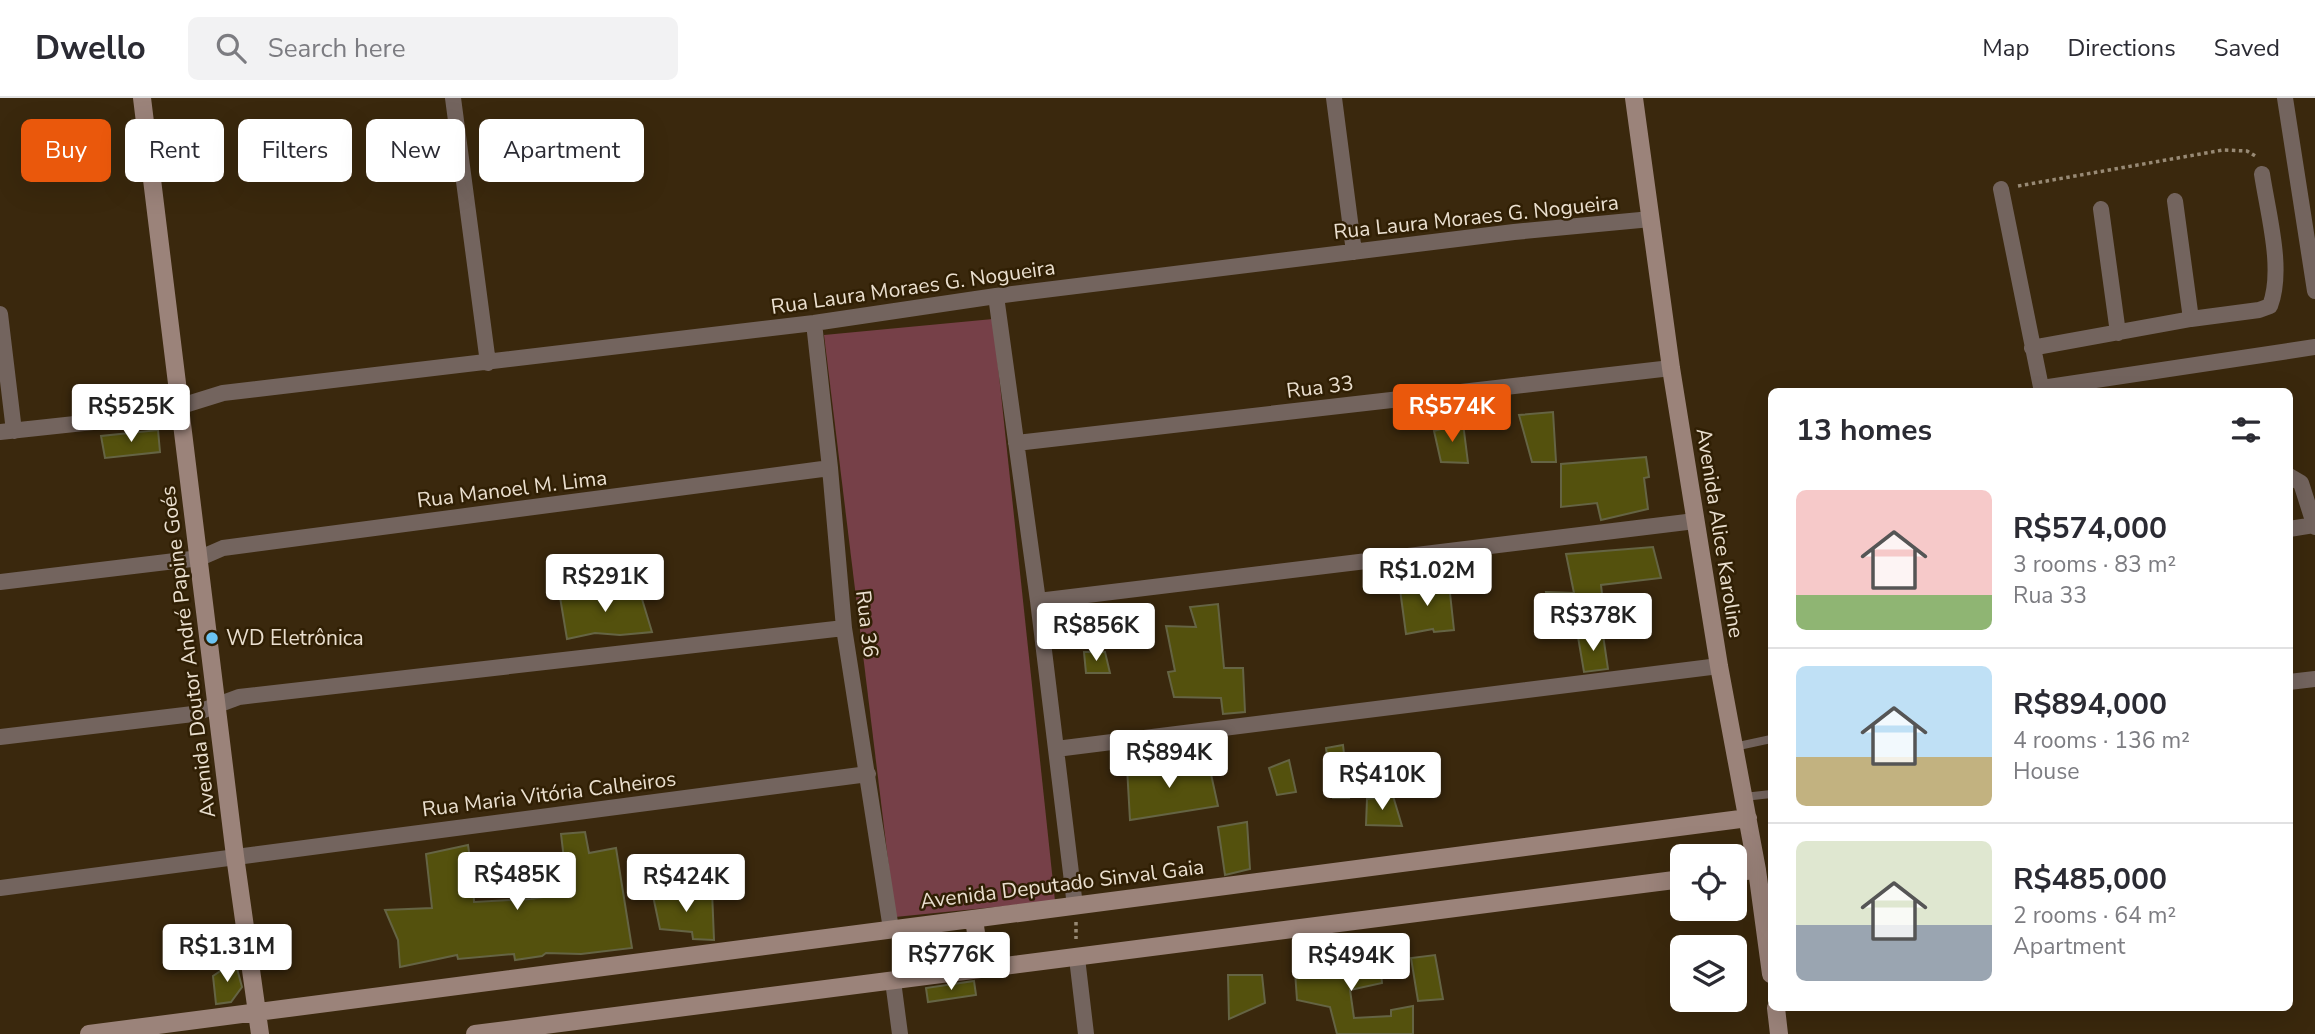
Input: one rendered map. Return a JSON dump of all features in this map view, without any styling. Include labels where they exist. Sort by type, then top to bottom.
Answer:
[{"type":"street","name":"Avenida Doutor André Papine Goés","points":[[142,98],[235,856],[260,1034]]},
{"type":"street","points":[[453,98],[488,363]]},
{"type":"street","points":[[1334,98],[1354,252]]},
{"type":"street","name":"Avenida Alice Karoline","points":[[1634,98],[1671,368],[1719,666],[1748,818],[1768,953]]},
{"type":"street","points":[[2285,98],[2315,291]]},
{"type":"street","points":[[2032,348],[2270,306],[2276,292],[2276,265],[2262,174]]},
{"type":"street","points":[[2001,189],[2042,388]]},
{"type":"street","points":[[2175,201],[2191,319]]},
{"type":"street","points":[[2101,209],[2118,333]]},
{"type":"street","name":"Rua Laura Moraes G. Nogueira","points":[[7,432],[149,416],[223,393],[814,323],[996,296],[1514,232],[1651,219]]},
{"type":"street","points":[[996,296],[1038,601],[1075,906]]},
{"type":"street","points":[[0,314],[7,432]]},
{"type":"street","name":"Rua 36","points":[[814,323],[844,628],[891,929]]},
{"type":"street","points":[[2055,388],[2315,347]]},
{"type":"street","name":"Rua 33","points":[[1016,443],[1671,368]]},
{"type":"street","name":"Rua Manoel M. Lima","points":[[0,582],[200,558],[223,548],[830,468]]},
{"type":"street","points":[[2293,478],[2301,483],[2315,526],[2293,529]]},
{"type":"street","points":[[1038,601],[1695,521]]},
{"type":"street","points":[[0,737],[193,714],[239,696],[844,628]]},
{"type":"street","points":[[1056,749],[1719,666]]},
{"type":"street","points":[[2293,682],[2315,679]]},
{"type":"street","name":"Rua Maria Vitória Calheiros","points":[[0,888],[868,774]]},
{"type":"street","name":"Avenida Deputado Sinval Gaia","points":[[89,1034],[176,1024],[256,1010],[1748,818]]},
{"type":"street","points":[[1747,871],[1756,870]]},
{"type":"street","points":[[475,1034],[1670,881]]},
{"type":"street","points":[[974,919],[981,968]]},
{"type":"street","points":[[1077,958],[1086,1034]]},
{"type":"street","points":[[893,981],[900,1034]]},
{"type":"street","points":[[1775,1034],[1776,1011]]},
{"type":"lane","points":[[1734,747],[1768,740]]},
{"type":"lane","points":[[1744,797],[1768,794]]},
{"type":"path","points":[[2001,189],[2223,150],[2247,151],[2262,160],[2262,174]]},
{"type":"path","points":[[1075,906],[1077,958]]},
{"type":"path","points":[[938,924],[948,973]]},
{"type":"shaded area","points":[[993,319],[1055,901],[895,917],[824,335]]},
{"type":"building","points":[[1553,412],[1556,462],[1532,462],[1519,415]]},
{"type":"building","points":[[1463,423],[1468,463],[1441,462],[1434,431]]},
{"type":"building","points":[[158,430],[160,452],[105,458],[101,436]]},
{"type":"building","points":[[1646,457],[1649,477],[1644,478],[1648,509],[1601,520],[1597,503],[1561,507],[1561,464]]},
{"type":"building","points":[[1653,547],[1661,578],[1601,585],[1602,594],[1609,594],[1609,603],[1573,607],[1574,616],[1551,623],[1546,592],[1574,593],[1566,554]]},
{"type":"building","points":[[1427,578],[1449,584],[1454,630],[1434,632],[1433,629],[1406,634],[1399,582],[1429,593]]},
{"type":"building","points":[[638,586],[652,632],[620,635],[595,633],[567,639],[560,597],[613,590],[614,594]]},
{"type":"building","points":[[1218,604],[1224,668],[1243,668],[1245,712],[1223,714],[1221,698],[1174,697],[1168,672],[1175,671],[1166,626],[1196,627],[1190,607]]},
{"type":"building","points":[[1603,635],[1608,669],[1584,672],[1578,637]]},
{"type":"building","points":[[1084,652],[1105,652],[1110,673],[1086,673]]},
{"type":"building","points":[[1343,745],[1349,798],[1333,798],[1326,748]]},
{"type":"building","points":[[1289,760],[1296,792],[1277,795],[1269,768]]},
{"type":"building","points":[[1164,761],[1165,767],[1209,765],[1218,806],[1130,820],[1127,767]]},
{"type":"building","points":[[1393,796],[1402,826],[1366,825],[1367,799]]},
{"type":"building","points":[[1247,822],[1250,869],[1225,875],[1218,827]]},
{"type":"building","points":[[585,832],[589,853],[616,848],[632,948],[581,954],[546,953],[515,960],[514,954],[458,959],[457,955],[400,967],[398,940],[385,910],[432,908],[426,854],[468,845],[474,902],[531,899],[568,893],[561,834]]},
{"type":"building","points":[[652,891],[681,893],[682,900],[712,891],[714,940],[693,939],[692,932],[660,929]]},
{"type":"building","points":[[1378,944],[1382,983],[1350,990],[1354,1018],[1391,1016],[1391,1010],[1413,1006],[1413,1034],[1337,1034],[1330,1007],[1297,1000],[1295,971],[1351,958],[1349,950]]},
{"type":"building","points":[[1435,955],[1443,999],[1418,1001],[1411,958]]},
{"type":"building","points":[[235,961],[242,987],[231,1002],[216,1004],[213,976]]},
{"type":"building","points":[[1228,975],[1262,975],[1265,1003],[1229,1019]]},
{"type":"building","points":[[974,981],[976,995],[928,1002],[926,988]]},
{"type":"place","name":"WD Eletrônica","points":[[212,638]]}]
